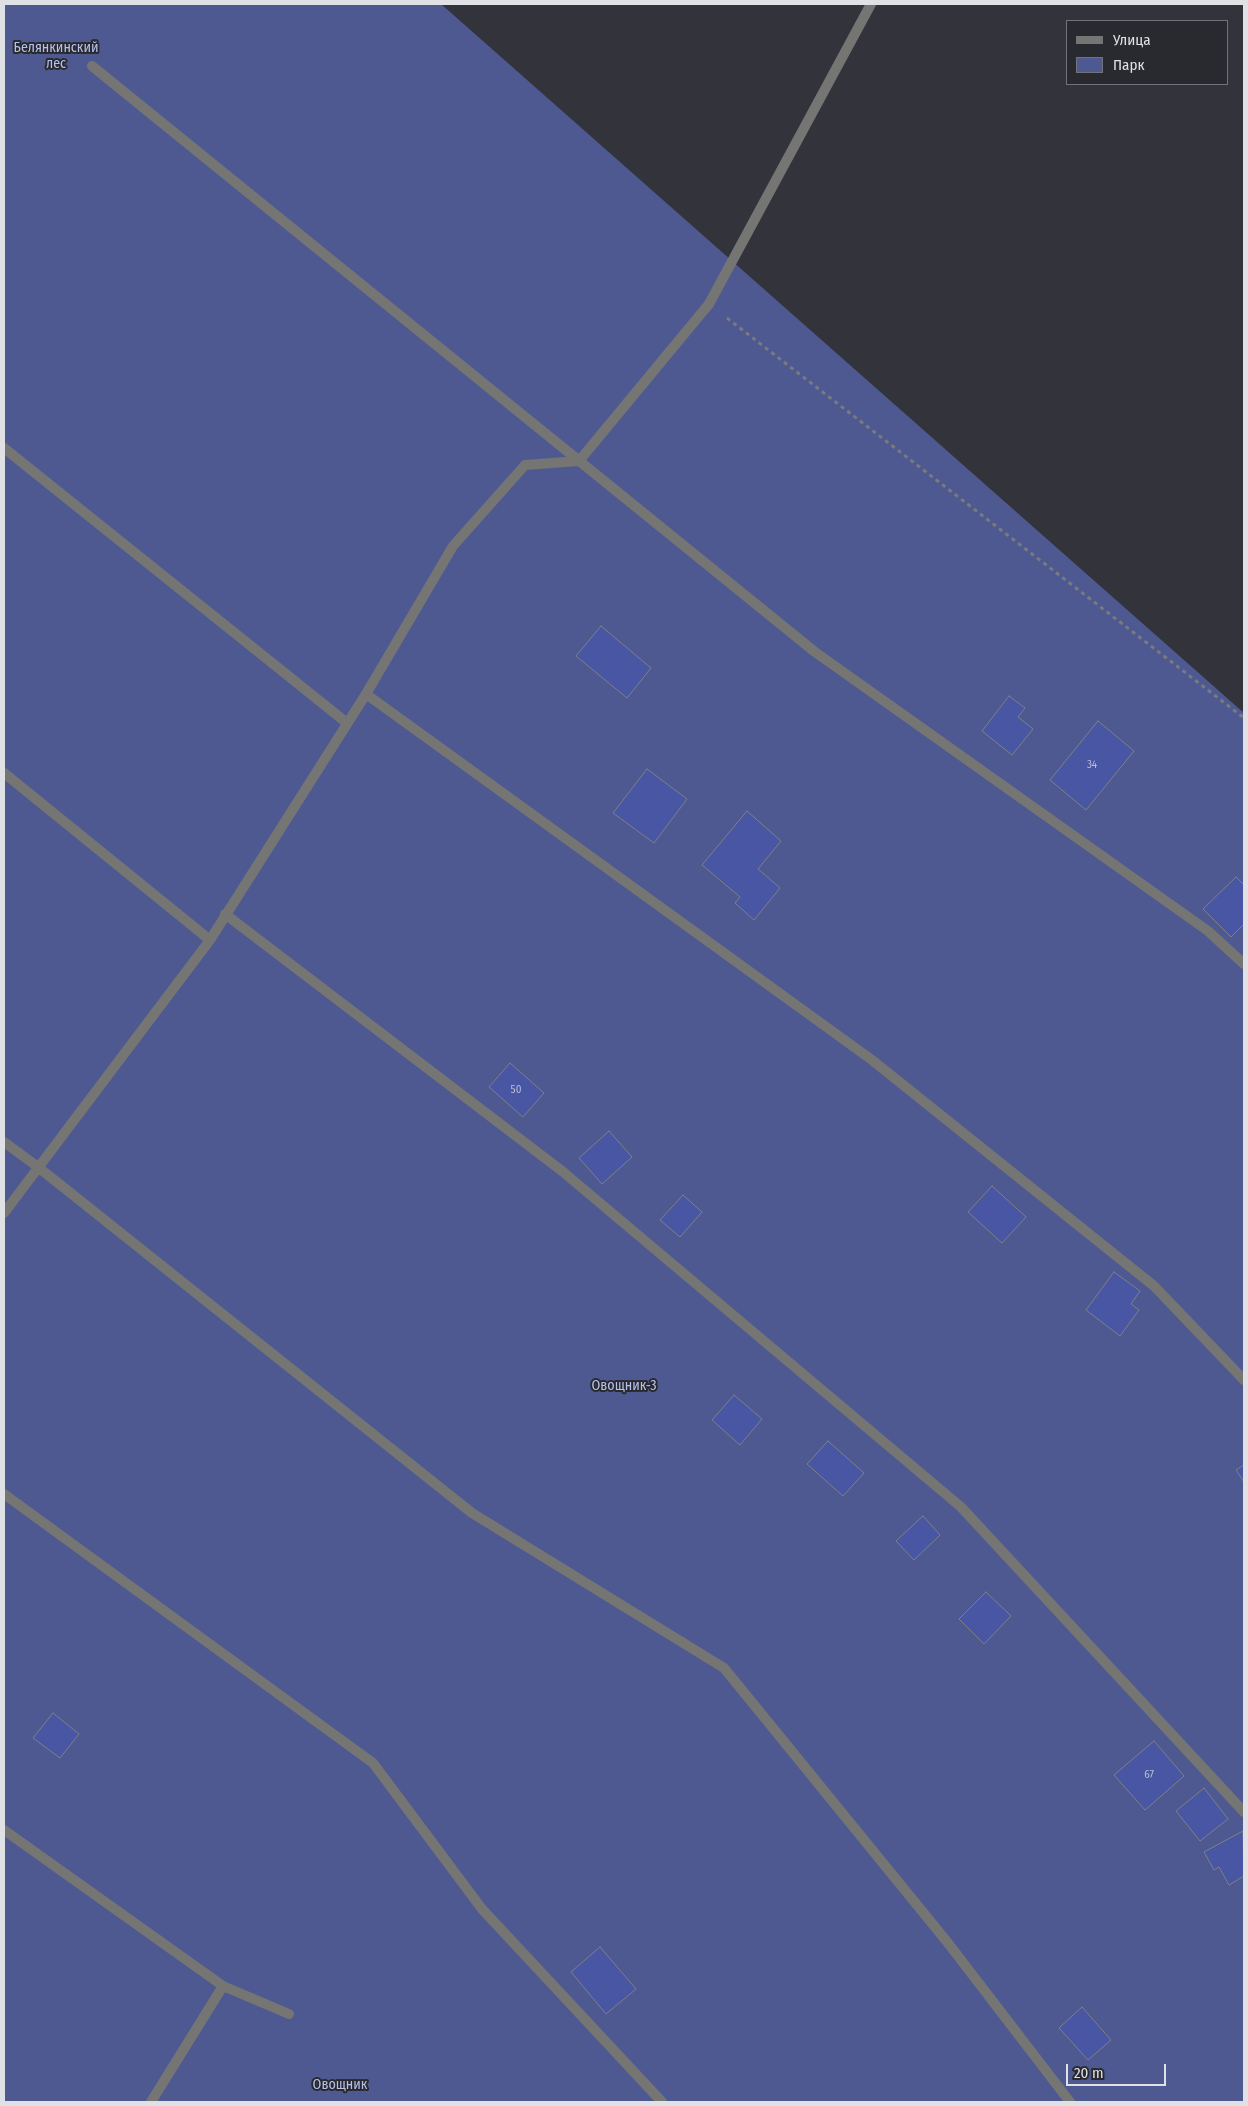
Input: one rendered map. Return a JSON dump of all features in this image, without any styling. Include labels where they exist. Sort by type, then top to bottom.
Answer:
[{"type":"street","points":[[4,1213],[210,940],[366,694],[453,546],[526,465],[578,461],[709,304],[871,4]]},
{"type":"street","points":[[92,66],[815,652],[1208,931],[1244,964]]},
{"type":"street","points":[[4,448],[347,724]]},
{"type":"street","points":[[366,694],[872,1060],[1154,1286],[1244,1380]]},
{"type":"street","points":[[4,773],[210,940]]},
{"type":"street","points":[[225,914],[562,1170],[961,1507],[1244,1812]]},
{"type":"street","points":[[4,1142],[38,1167],[472,1513],[724,1668],[948,1944],[1070,2102]]},
{"type":"street","points":[[4,1494],[373,1763],[482,1909],[662,2102]]},
{"type":"street","points":[[4,1830],[223,1986],[289,2014]]},
{"type":"street","points":[[150,2102],[223,1986]]},
{"type":"path","points":[[709,304],[1244,718]]},
{"type":"green space","name":"Овощник-3","points":[[4,4],[441,4],[1244,713],[1244,2102],[4,2102]]},
{"type":"building","points":[[601,626],[651,668],[627,698],[576,656]]},
{"type":"building","points":[[1009,696],[1025,708],[1018,717],[1033,729],[1012,755],[982,731]]},
{"type":"building","points":[[1098,721],[1134,751],[1086,810],[1050,780]]},
{"type":"building","points":[[647,769],[687,799],[654,843],[613,813]]},
{"type":"building","points":[[747,811],[781,841],[758,869],[780,888],[754,920],[735,903],[740,897],[702,865]]},
{"type":"building","points":[[1236,877],[1244,885],[1244,924],[1231,937],[1203,909]]},
{"type":"building","points":[[510,1063],[544,1093],[523,1117],[489,1087]]},
{"type":"building","points":[[609,1131],[632,1157],[602,1184],[579,1158]]},
{"type":"building","points":[[992,1186],[1026,1217],[1002,1243],[968,1212]]},
{"type":"building","points":[[683,1195],[702,1212],[680,1237],[660,1220]]},
{"type":"building","points":[[1114,1272],[1140,1291],[1131,1304],[1139,1310],[1120,1336],[1086,1310]]},
{"type":"building","points":[[734,1395],[762,1419],[740,1445],[712,1420]]},
{"type":"building","points":[[828,1441],[864,1473],[843,1496],[807,1464]]},
{"type":"building","points":[[1244,1465],[1244,1482],[1236,1470]]},
{"type":"building","points":[[923,1516],[940,1535],[914,1560],[896,1541]]},
{"type":"building","points":[[986,1592],[1011,1616],[984,1644],[959,1619]]},
{"type":"building","points":[[53,1713],[79,1734],[60,1758],[33,1738]]},
{"type":"building","points":[[1154,1741],[1184,1776],[1145,1810],[1114,1775]]},
{"type":"building","points":[[1204,1788],[1228,1819],[1200,1841],[1176,1811]]},
{"type":"building","points":[[1243,1831],[1244,1876],[1229,1885],[1219,1867],[1214,1870],[1204,1852]]},
{"type":"building","points":[[600,1947],[636,1989],[606,2014],[571,1972]]},
{"type":"building","points":[[1082,2007],[1111,2040],[1088,2060],[1059,2028]]},
{"type":"park label","name":"Белянкинский лес","points":[[56,56]]},
{"type":"park label","name":"Овощник","points":[[340,2085]]}]
